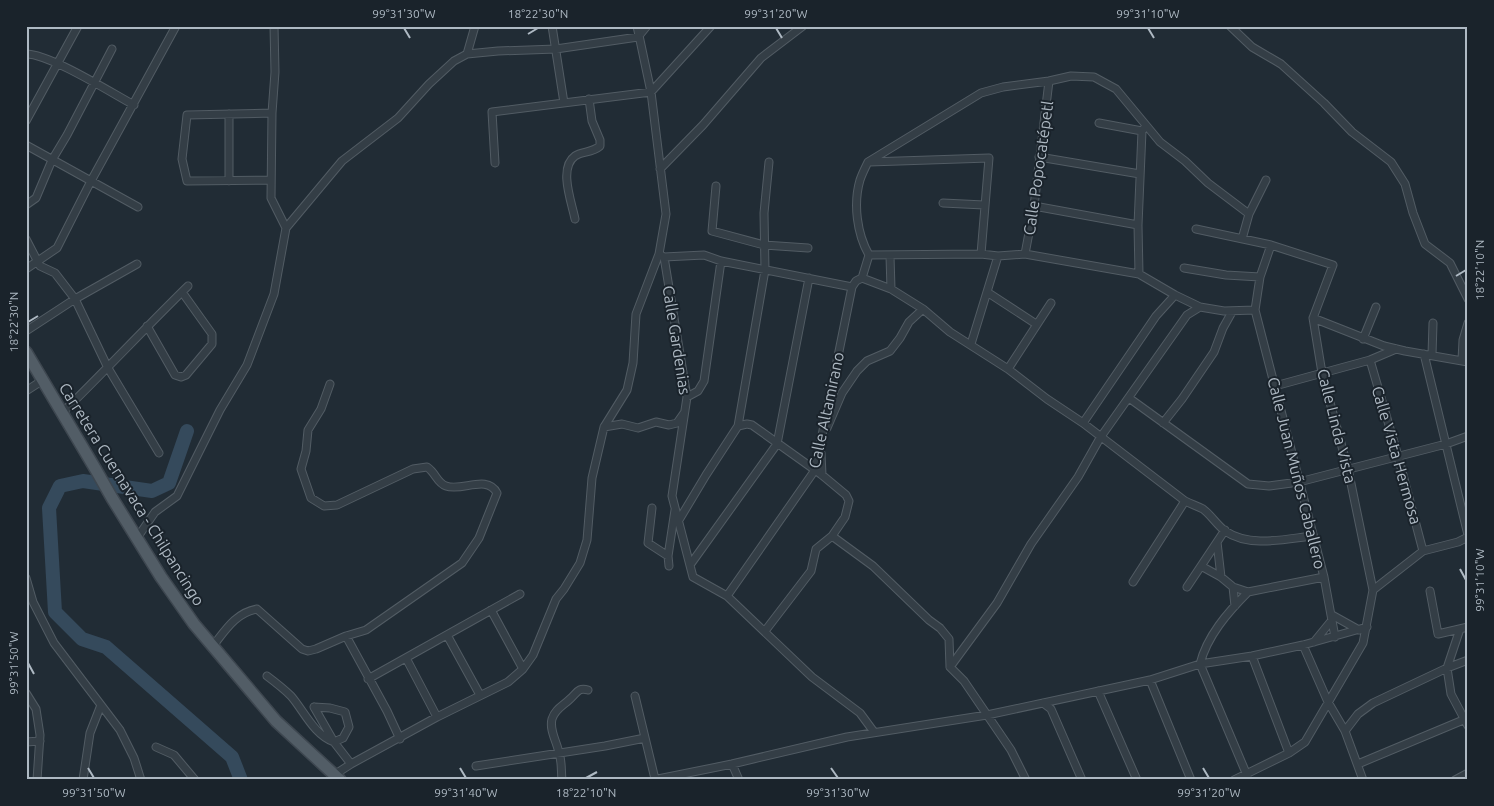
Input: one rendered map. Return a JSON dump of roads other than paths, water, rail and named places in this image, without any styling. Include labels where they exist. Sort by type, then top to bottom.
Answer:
[{"type":"main road","name":"Carretera Cuernavaca - Chilpancingo","points":[[26,352],[161,577],[212,647],[276,720],[337,778]]},
{"type":"street","points":[[26,121],[78,26]]},
{"type":"street","points":[[26,269],[57,248],[91,181],[176,26]]},
{"type":"street","points":[[274,26],[275,72],[272,112],[271,198],[286,228]]},
{"type":"street","points":[[467,54],[475,26]]},
{"type":"street","points":[[552,26],[564,103]]},
{"type":"street","points":[[337,778],[351,764],[400,739],[437,717],[508,682],[523,669],[533,655],[556,599],[580,563],[587,540],[592,478],[604,426],[627,390],[633,363],[636,314],[662,255],[666,214],[651,92],[637,26]]},
{"type":"street","points":[[137,538],[155,512],[177,496],[220,410],[247,365],[274,294],[286,228],[342,161],[398,118],[429,84],[454,61],[467,54],[556,49],[638,37],[647,26]]},
{"type":"street","points":[[495,163],[492,112],[651,92],[711,26]]},
{"type":"street","points":[[660,169],[703,125],[761,58],[803,26]]},
{"type":"street","points":[[1230,26],[1252,47],[1281,64],[1324,103],[1352,132],[1391,162],[1405,184],[1425,244],[1450,263],[1468,299]]},
{"type":"street","points":[[26,206],[36,198],[52,160],[95,84],[112,49]]},
{"type":"street","points":[[26,54],[34,54],[58,64],[134,105]]},
{"type":"street","points":[[662,255],[704,255],[721,261],[852,287],[856,281],[862,278],[869,255],[862,243],[857,196],[860,180],[868,162],[981,93],[1003,87],[1071,76],[1094,77],[1116,89],[1138,114],[1144,129],[1138,226],[1139,274]]},
{"type":"street","name":"Calle Popocatépetl","points":[[1025,254],[1034,206],[1049,81]]},
{"type":"street","points":[[575,219],[566,173],[568,164],[575,156],[594,151],[600,146],[600,140],[592,121],[589,99]]},
{"type":"street","points":[[271,180],[187,181],[182,159],[187,115],[272,112]]},
{"type":"street","points":[[229,114],[229,181]]},
{"type":"street","points":[[1099,124],[1144,129],[1249,214]]},
{"type":"street","points":[[26,145],[138,207]]},
{"type":"street","points":[[1039,157],[1140,174]]},
{"type":"street","points":[[868,162],[989,158],[981,254]]},
{"type":"street","points":[[679,520],[738,426],[765,270],[764,213],[769,162]]},
{"type":"street","points":[[1242,239],[1249,214],[1266,180]]},
{"type":"street","points":[[716,186],[712,231],[764,245],[808,248]]},
{"type":"street","points":[[943,203],[984,205]]},
{"type":"street","points":[[1034,206],[1138,226]]},
{"type":"street","points":[[869,255],[981,254],[998,256],[1025,254],[1139,274],[1200,307],[1232,312],[1255,310],[1260,277],[1271,245],[1196,229]]},
{"type":"street","points":[[26,239],[40,266],[55,273],[75,299],[108,368],[159,453]]},
{"type":"street","name":"Calle Linda Vista","points":[[1271,245],[1333,265],[1313,318],[1322,373],[1348,469],[1373,590]]},
{"type":"street","name":"Calle Gardenias","points":[[662,255],[687,397],[672,496],[693,577],[727,596]]},
{"type":"street","points":[[890,256],[891,289]]},
{"type":"street","points":[[971,344],[998,256]]},
{"type":"street","points":[[687,397],[698,392],[704,381],[721,261]]},
{"type":"street","points":[[26,331],[75,299],[137,264]]},
{"type":"street","points":[[1184,268],[1226,275],[1260,277]]},
{"type":"street","points":[[690,565],[777,444],[809,278]]},
{"type":"street","points":[[862,278],[891,289],[923,309],[950,332],[1008,368],[1185,501],[1203,510],[1225,530],[1236,537],[1250,541],[1312,536]]},
{"type":"street","points":[[62,413],[188,286]]},
{"type":"street","name":"Calle Altamirano","points":[[727,596],[815,470],[852,287]]},
{"type":"street","points":[[147,326],[175,375],[181,377],[186,375],[212,344],[213,339],[212,334],[182,292]]},
{"type":"street","points":[[987,292],[1036,324]]},
{"type":"street","points":[[1083,423],[1156,316],[1175,295]]},
{"type":"street","points":[[1008,368],[1051,303]]},
{"type":"street","points":[[950,666],[997,603],[1030,544],[1078,477],[1100,438],[1188,315],[1200,307]]},
{"type":"street","points":[[1364,339],[1376,307]]},
{"type":"street","points":[[822,475],[822,453],[828,426],[842,393],[868,361],[890,351],[910,322],[923,309]]},
{"type":"street","name":"Calle Juan Muños Caballero","points":[[1255,310],[1324,577],[1335,637]]},
{"type":"street","points":[[1163,423],[1214,352],[1223,328],[1232,312]]},
{"type":"street","points":[[1313,318],[1364,339],[1397,349],[1465,361],[1463,340],[1468,324]]},
{"type":"street","points":[[1432,355],[1434,323]]},
{"type":"street","points":[[1275,386],[1370,360],[1397,349]]},
{"type":"street","points":[[1234,780],[1248,777],[1306,742],[1363,643],[1373,590],[1423,550],[1458,542],[1467,533],[1424,354]]},
{"type":"street","name":"Calle Vista Hermosa","points":[[1370,360],[1423,550]]},
{"type":"street","points":[[26,392],[43,380]]},
{"type":"street","points":[[212,647],[231,622],[248,610],[257,609],[302,649],[316,649],[366,630],[462,563],[479,538],[497,493],[494,487],[488,484],[447,487],[440,483],[434,472],[427,467],[413,469],[337,505],[324,506],[312,498],[301,469],[306,451],[308,430],[321,409],[330,384]]},
{"type":"street","points":[[1129,398],[1248,484],[1269,486],[1299,482],[1446,444],[1468,436]]},
{"type":"street","points":[[604,426],[622,424],[638,428],[656,422],[669,425],[677,423],[686,411]]},
{"type":"street","points":[[738,426],[752,425],[822,475],[846,495],[849,501],[845,517],[832,536],[816,549],[811,571],[765,631]]},
{"type":"street","points":[[1133,582],[1185,501]]},
{"type":"street","points":[[669,566],[668,556],[675,507]]},
{"type":"street","points":[[652,508],[648,543],[668,556]]},
{"type":"street","points":[[1187,587],[1225,530]]},
{"type":"street","points":[[832,536],[873,566],[929,620],[940,628],[949,640],[950,666],[964,681],[1011,750],[1026,780]]},
{"type":"street","points":[[1217,542],[1221,577]]},
{"type":"street","points":[[1201,566],[1233,586],[1248,592],[1324,577]]},
{"type":"street","points":[[26,578],[33,602],[54,643],[120,730],[134,758],[141,780]]},
{"type":"street","points":[[1233,586],[1235,606]]},
{"type":"street","points":[[1430,591],[1438,634],[1468,627]]},
{"type":"street","points":[[1248,592],[1214,632],[1203,651],[1200,664],[1248,777]]},
{"type":"street","points":[[368,679],[520,594]]},
{"type":"street","points":[[727,596],[812,677],[860,713],[874,732]]},
{"type":"street","points":[[491,610],[523,669]]},
{"type":"street","points":[[1314,642],[1332,617],[1359,630]]},
{"type":"street","points":[[635,696],[654,780],[683,777],[811,745],[874,732],[987,715],[1043,703],[1150,680],[1200,664],[1252,656],[1303,645],[1367,627]]},
{"type":"street","points":[[1358,764],[1467,721],[1451,694],[1447,668],[1460,629]]},
{"type":"street","points":[[447,635],[480,695]]},
{"type":"street","points":[[346,636],[368,679],[388,711],[400,739]]},
{"type":"street","points":[[1303,645],[1328,702],[1345,731],[1363,780]]},
{"type":"street","points":[[1252,656],[1289,753]]},
{"type":"street","points":[[406,658],[437,717]]},
{"type":"street","points":[[1345,731],[1358,714],[1373,703],[1468,660]]},
{"type":"street","points":[[267,676],[290,695],[310,722],[328,740],[334,742],[343,738],[349,727],[346,712],[330,708],[314,708],[334,742],[351,764]]},
{"type":"street","points":[[1150,680],[1191,780]]},
{"type":"street","points":[[562,780],[560,753],[554,737],[552,720],[560,706],[577,691],[582,689],[588,690]]},
{"type":"street","points":[[1098,691],[1137,780]]},
{"type":"street","points":[[26,693],[36,709],[40,741],[37,780]]},
{"type":"street","points":[[1043,703],[1051,709],[1082,780]]},
{"type":"street","points":[[83,780],[90,733],[101,705]]},
{"type":"street","points":[[476,766],[645,738]]},
{"type":"street","points":[[26,742],[40,741]]},
{"type":"street","points":[[156,747],[174,754],[195,780]]},
{"type":"street","points":[[732,764],[739,780]]},
{"type":"street","points":[[1456,780],[1468,773]]},
{"type":"waterway","points":[[187,431],[169,483],[152,491],[83,481],[60,486],[49,508],[55,612],[82,639],[106,647],[232,757],[241,780]]}]
